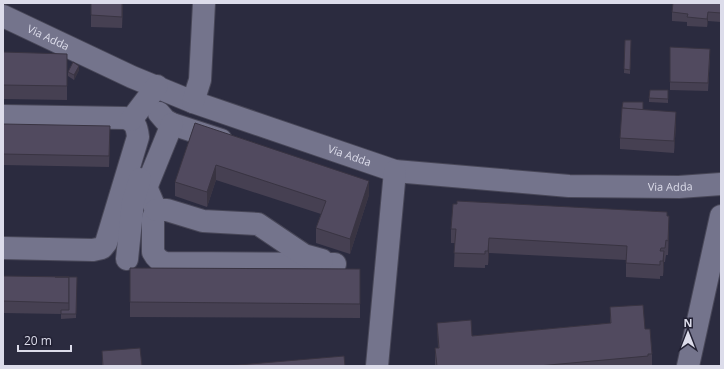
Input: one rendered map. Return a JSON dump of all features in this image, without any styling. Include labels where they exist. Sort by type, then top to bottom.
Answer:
[{"type":"street","points":[[193,102],[200,80],[204,3]]},
{"type":"street","name":"Via Adda","points":[[3,16],[132,77],[193,102],[395,171],[569,186],[679,187],[721,184]]},
{"type":"street","points":[[156,210],[167,210],[203,221],[258,224],[304,254],[335,264],[166,263],[155,256],[153,252],[153,218],[156,210],[147,189],[166,119],[161,88]]},
{"type":"street","points":[[131,120],[161,88]]},
{"type":"street","points":[[3,116],[125,118],[131,120],[136,127],[138,137],[106,243],[102,248],[93,250],[3,248]]},
{"type":"street","points":[[166,119],[239,146]]},
{"type":"street","points":[[127,259],[133,202],[166,119]]},
{"type":"street","points":[[377,366],[395,171]]},
{"type":"street","points":[[688,366],[721,216]]},
{"type":"street","points":[[278,264],[282,257],[281,240]]},
{"type":"building","points":[[91,3],[122,3],[122,17],[91,15]]},
{"type":"building","points":[[673,3],[721,3],[721,13],[708,12],[707,19],[687,17],[688,14],[672,12]]},
{"type":"building","points":[[625,40],[631,40],[630,70],[624,69]]},
{"type":"building","points":[[670,47],[710,49],[708,83],[670,82]]},
{"type":"building","points":[[3,52],[67,54],[67,86],[3,85]]},
{"type":"building","points":[[73,62],[79,66],[74,75],[68,72]]},
{"type":"building","points":[[650,90],[668,90],[668,99],[649,98]]},
{"type":"building","points":[[623,102],[643,102],[643,110],[622,108]]},
{"type":"building","points":[[622,108],[676,112],[674,141],[620,138]]},
{"type":"building","points":[[195,123],[369,181],[350,239],[316,228],[326,201],[216,165],[207,192],[175,182]]},
{"type":"building","points":[[3,124],[110,126],[109,156],[3,154]]},
{"type":"building","points":[[457,201],[667,212],[667,216],[669,216],[668,241],[666,240],[665,248],[661,248],[660,251],[664,251],[663,261],[660,261],[660,265],[626,263],[627,246],[489,238],[488,251],[485,251],[485,254],[454,253],[456,229],[451,229],[453,204],[457,204]]},
{"type":"building","points":[[130,268],[360,269],[360,304],[130,302]]},
{"type":"building","points":[[3,276],[69,277],[69,303],[3,301]]},
{"type":"building","points":[[69,277],[77,277],[76,314],[61,314],[61,310],[69,310]]},
{"type":"building","points":[[643,305],[645,329],[650,329],[652,354],[648,354],[648,356],[538,366],[437,366],[435,348],[439,348],[437,323],[471,320],[472,336],[611,323],[610,307]]},
{"type":"building","points":[[140,348],[142,366],[103,366],[102,351]]},
{"type":"building","points":[[344,356],[345,366],[227,366]]}]
